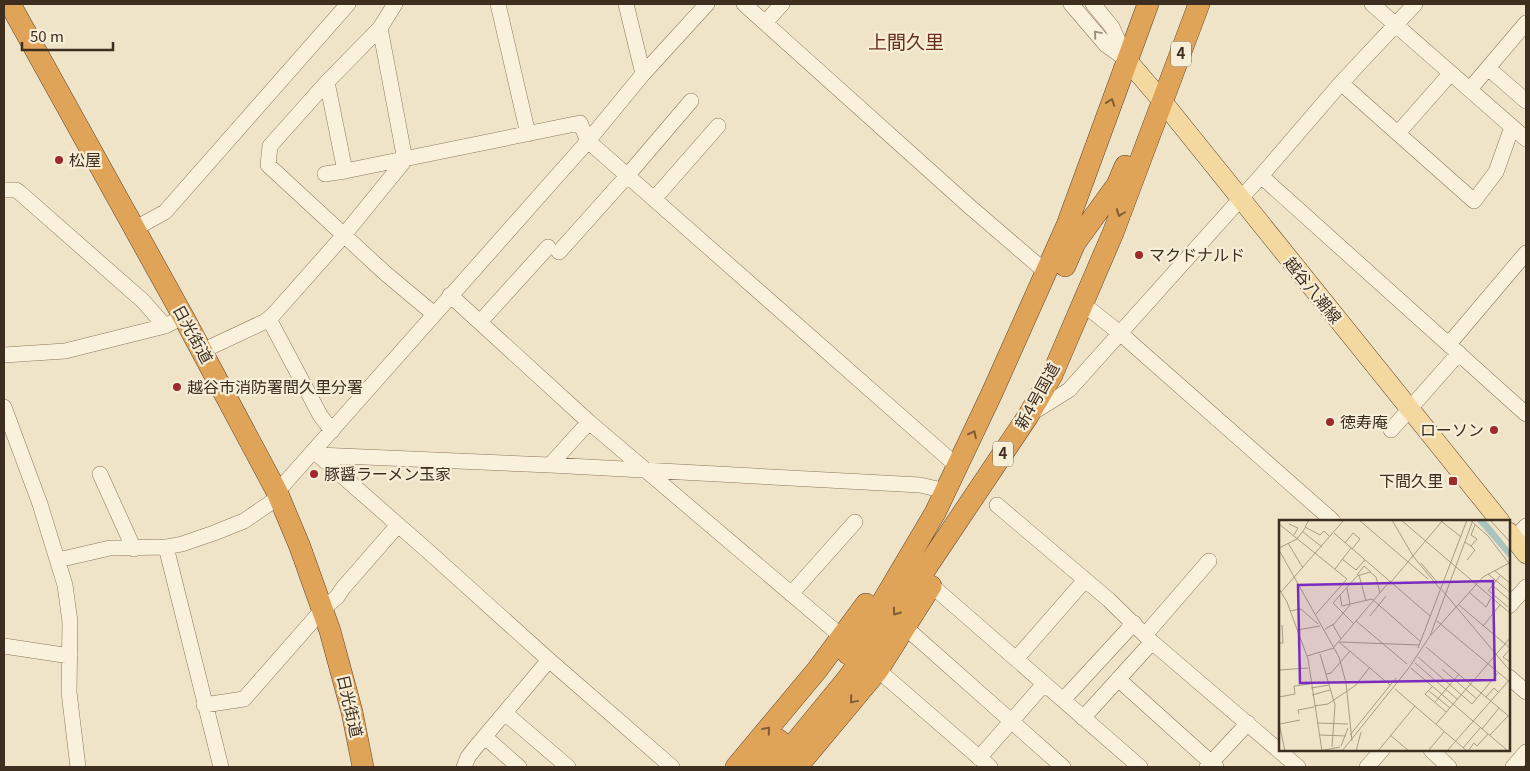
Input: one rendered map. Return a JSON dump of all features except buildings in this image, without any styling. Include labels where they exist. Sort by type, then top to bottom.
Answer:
[{"type":"highway","name":"日光街道","points":[[10,4],[134,229],[175,322],[202,351],[278,495],[300,547],[323,610],[343,676],[363,767]]},
{"type":"highway","name":"4","points":[[757,767],[838,668],[874,616],[935,513],[1047,273],[1067,225],[1148,4]]},
{"type":"highway","name":"新4号国道","points":[[775,767],[848,678],[912,589],[1028,416],[1052,375],[1083,304],[1163,102],[1199,4]]},
{"type":"highway","points":[[1005,366],[1027,343],[1075,243],[1117,185],[1148,113],[1163,102]]},
{"type":"highway","points":[[797,767],[878,670],[931,585],[968,517],[976,494]]},
{"type":"highway","points":[[736,767],[816,670],[865,606],[910,538],[935,513]]},
{"type":"main road","name":"越谷八潮線","points":[[1127,60],[1163,102],[1499,520]]},
{"type":"main road","points":[[1516,532],[1526,554]]},
{"type":"street","points":[[134,229],[165,212],[348,4]]},
{"type":"street","points":[[395,4],[380,28],[327,82],[270,146],[268,165],[386,273],[434,314]]},
{"type":"street","points":[[498,4],[528,134]]},
{"type":"street","points":[[626,4],[643,74]]},
{"type":"street","points":[[58,560],[110,548],[166,547],[214,533],[244,521],[278,495],[450,295],[588,141],[643,74],[707,4]]},
{"type":"street","points":[[744,4],[969,206],[1047,273]]},
{"type":"street","points":[[765,23],[782,4]]},
{"type":"street","points":[[1071,4],[1106,45],[1127,60]]},
{"type":"street","points":[[1093,4],[1112,27],[1127,60]]},
{"type":"street","points":[[1372,4],[1526,139]]},
{"type":"street","points":[[1028,416],[1068,390],[1121,334],[1341,83],[1415,4]]},
{"type":"street","points":[[380,28],[405,160]]},
{"type":"street","points":[[1470,89],[1525,29]]},
{"type":"street","points":[[1488,68],[1526,101]]},
{"type":"street","points":[[1398,133],[1451,73]]},
{"type":"street","points":[[327,82],[345,171]]},
{"type":"street","points":[[1341,83],[1474,201],[1496,172],[1512,127]]},
{"type":"street","points":[[480,322],[627,176],[691,100]]},
{"type":"street","points":[[325,174],[405,160],[580,123],[588,141],[957,466]]},
{"type":"street","points":[[654,199],[718,126]]},
{"type":"street","points":[[202,351],[269,319],[344,234],[405,160]]},
{"type":"street","points":[[1261,176],[1399,302],[1526,414]]},
{"type":"street","points":[[4,190],[16,190],[19,192],[143,301],[175,322]]},
{"type":"street","points":[[1391,430],[1409,410],[1526,253]]},
{"type":"street","points":[[450,295],[589,422],[841,636]]},
{"type":"street","points":[[1083,304],[1121,334],[1332,520]]},
{"type":"street","points":[[269,319],[320,415],[332,431]]},
{"type":"street","points":[[4,355],[65,351],[175,322]]},
{"type":"street","points":[[4,407],[58,560],[69,605],[69,692],[78,767]]},
{"type":"street","points":[[550,465],[589,422]]},
{"type":"street","points":[[316,453],[920,485],[946,490]]},
{"type":"street","points":[[316,453],[672,767]]},
{"type":"street","points":[[100,474],[134,549]]},
{"type":"street","points":[[997,505],[1279,750]]},
{"type":"street","points":[[792,594],[855,522]]},
{"type":"street","points":[[204,705],[244,699],[323,610],[337,598],[343,588],[398,526]]},
{"type":"street","points":[[166,547],[221,767]]},
{"type":"street","points":[[1083,718],[1118,679],[1209,561]]},
{"type":"street","points":[[1016,659],[1085,580]]},
{"type":"street","points":[[931,585],[1140,767]]},
{"type":"street","points":[[1510,605],[1526,586]]},
{"type":"street","points":[[1063,700],[1134,623]]},
{"type":"street","points":[[905,627],[1063,767]]},
{"type":"street","points":[[4,646],[70,656]]},
{"type":"street","points":[[464,767],[468,757],[549,660]]},
{"type":"street","points":[[878,670],[984,762],[1011,721],[1044,684]]},
{"type":"street","points":[[1510,678],[1526,692]]},
{"type":"street","points":[[1118,679],[1211,766],[1248,723]]},
{"type":"street","points":[[505,713],[568,767]]},
{"type":"street","points":[[485,738],[519,767]]},
{"type":"street","points":[[1280,751],[1298,767]]},
{"type":"street","points":[[1370,766],[1381,751]]},
{"type":"street","points":[[1432,751],[1450,767]]},
{"type":"street","points":[[1513,767],[1526,752]]},
{"type":"place","name":"松屋","points":[[59,160]]},
{"type":"place","name":"マクドナルド","points":[[1139,255]]},
{"type":"place","name":"越谷市消防署間久里分署","points":[[177,387]]},
{"type":"place","name":"徳寿庵","points":[[1330,422]]},
{"type":"place","name":"ローソン","points":[[1494,430]]},
{"type":"place","name":"豚醤ラーメン玉家","points":[[314,474]]},
{"type":"place","name":"下間久里","points":[[1453,481]]},
{"type":"district","name":"上間久里","points":[[906,42]]}]
